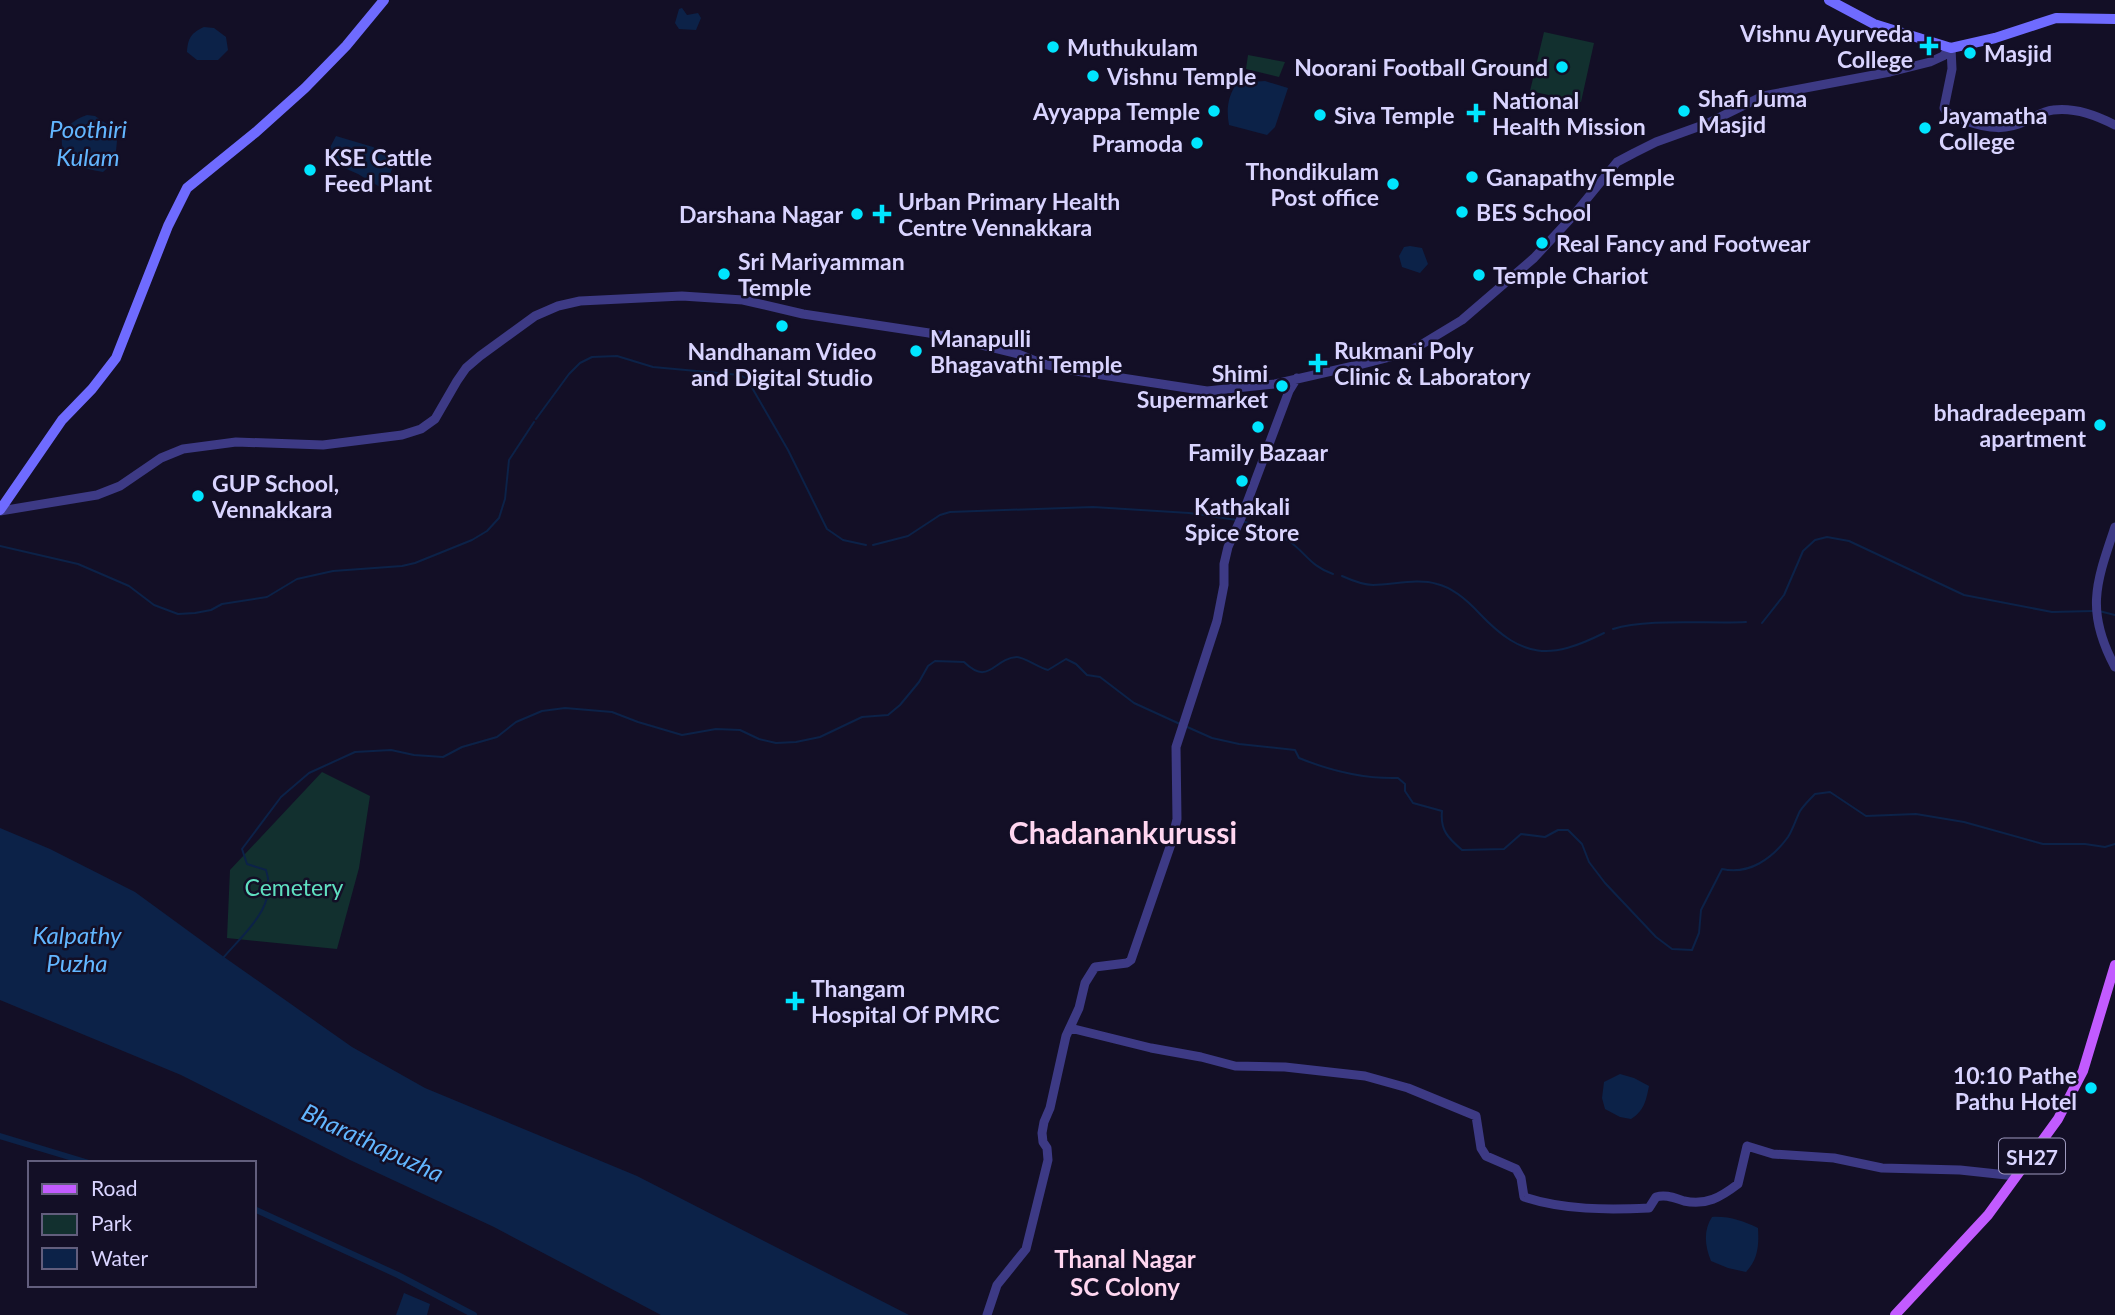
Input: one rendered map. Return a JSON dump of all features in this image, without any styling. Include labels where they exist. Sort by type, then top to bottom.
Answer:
[{"type":"main road","points":[[0,510],[62,420],[92,390],[116,358],[168,226],[187,188],[305,88],[346,46],[384,0]]},
{"type":"main road","points":[[1829,0],[1874,24],[1946,49],[2015,32],[2056,18],[2115,21]]},
{"type":"main road","name":"SH27","points":[[1895,1315],[1988,1215],[2058,1119],[2083,1071],[2115,965]]},
{"type":"street","points":[[0,510],[97,495],[120,486],[161,458],[183,449],[236,442],[323,445],[402,435],[421,429],[435,419],[457,381],[480,356],[535,316],[579,301],[682,296],[743,300],[803,314],[929,333],[1018,354],[1043,364],[1076,372],[1176,388],[1224,391],[1275,384],[1402,354],[1462,320],[1534,258],[1617,162],[1656,142],[1706,124],[1763,96],[1930,62],[1946,49],[1952,69],[1944,108],[1955,117],[1983,127],[2002,129],[2013,127],[2049,110],[2073,110],[2115,125]]},
{"type":"street","points":[[987,1315],[997,1285],[1026,1249],[1048,1160],[1042,1133],[1085,983],[1094,967],[1127,963],[1133,954],[1167,856],[1177,819],[1176,747],[1210,645],[1224,585],[1224,564],[1228,547],[1276,423],[1297,378]]},
{"type":"street","points":[[2115,527],[2099,574],[2096,611],[2115,667]]},
{"type":"street","points":[[1070,1028],[1235,1066],[1326,1071],[1365,1076],[1408,1088],[1476,1116],[1480,1148],[1486,1156],[1516,1168],[1521,1178],[1524,1197],[1555,1205],[1605,1210],[1649,1208],[1656,1197],[1663,1195],[1699,1204],[1710,1201],[1738,1184],[1747,1146],[1773,1154],[1834,1157],[1882,1168],[1960,1170],[2016,1176]]},
{"type":"green space","name":"Noorani Football Ground","points":[[1544,32],[1594,43],[1581,102],[1530,91]]},
{"type":"green space","points":[[1248,55],[1285,62],[1279,77],[1246,69]]},
{"type":"green space","name":"Cemetery","points":[[322,772],[370,796],[359,868],[337,949],[227,938],[230,870]]},
{"type":"water","points":[[682,8],[687,15],[698,13],[701,18],[696,30],[679,29],[675,23],[679,9]]},
{"type":"water","points":[[204,27],[214,28],[226,37],[228,50],[218,60],[197,60],[187,52],[191,36]]},
{"type":"water","points":[[1265,81],[1288,88],[1275,127],[1267,135],[1229,125],[1228,103],[1237,83]]},
{"type":"water","name":"Poothiri Kulam","points":[[87,115],[95,116],[114,129],[117,141],[115,161],[103,172],[74,163],[62,147],[67,128]]},
{"type":"water","points":[[336,136],[373,147],[395,160],[385,190],[324,159]]},
{"type":"water","points":[[1404,247],[1422,248],[1428,264],[1420,273],[1402,267],[1399,256]]},
{"type":"water","name":"Kalpathy Puzha","points":[[0,828],[50,849],[135,892],[352,1047],[425,1088],[637,1176],[909,1315],[661,1315],[494,1227],[350,1160],[181,1075],[0,1000]]},
{"type":"water","points":[[1620,1074],[1649,1086],[1644,1105],[1631,1119],[1605,1109],[1602,1098],[1604,1082]]},
{"type":"water","points":[[1712,1217],[1736,1219],[1758,1228],[1757,1252],[1746,1272],[1711,1261],[1706,1239]]},
{"type":"water","points":[[404,1293],[430,1304],[427,1315],[396,1315]]},
{"type":"waterway","points":[[536,419],[569,374],[580,363],[592,357],[617,356],[653,367],[740,375],[747,379],[788,450],[827,529],[843,540],[866,545]]},
{"type":"waterway","points":[[0,546],[78,564],[129,586],[154,605],[178,614],[211,610],[222,604],[267,597],[297,579],[333,571],[415,563],[472,540],[487,531],[499,518],[505,499],[509,460],[534,422]]},
{"type":"waterway","points":[[873,545],[908,536],[940,515],[950,512],[1093,507],[1189,513],[1237,520]]},
{"type":"waterway","points":[[1242,521],[1284,538],[1319,567],[1333,574]]},
{"type":"waterway","points":[[1762,623],[1784,595],[1803,551],[1815,540],[1827,537],[1849,541],[1964,595],[2052,612],[2093,611]]},
{"type":"waterway","points":[[1342,576],[1369,585],[1429,582],[1443,586],[1461,596],[1495,629],[1524,647],[1552,651],[1568,648],[1604,633]]},
{"type":"waterway","points":[[2099,611],[2115,615]]},
{"type":"waterway","points":[[1613,629],[1660,622],[1746,622]]},
{"type":"waterway","points":[[223,958],[257,918],[267,896],[266,870],[247,864],[242,849],[281,797],[309,773],[355,752],[391,750],[443,757],[462,747],[497,737],[516,722],[542,711],[565,708],[612,712],[682,735],[716,729],[740,730],[776,743],[796,742],[820,737],[862,717],[888,715],[900,705],[928,666],[935,661],[964,662],[973,669],[986,672],[1017,657],[1048,670],[1066,659],[1087,675],[1100,677],[1134,703],[1180,724]]},
{"type":"waterway","points":[[1185,726],[1212,738],[1239,744],[1295,750],[1299,758],[1335,770],[1360,776],[1398,778],[1405,784],[1405,791],[1413,803],[1442,811],[1442,823],[1446,833],[1462,850],[1504,849],[1521,834],[1545,837],[1558,830],[1568,830],[1582,844],[1589,862],[1605,883],[1656,937],[1672,949],[1692,950],[1699,933],[1701,910],[1722,869],[1741,870],[1751,867],[1775,852],[1788,837],[1800,811],[1815,794],[1830,792],[1866,816],[1916,814],[1964,822],[2043,844],[2105,847],[2115,844]]},
{"type":"waterway","points":[[0,1136],[82,1161]]},
{"type":"waterway","points":[[256,1210],[398,1275],[474,1315]]},
{"type":"place","name":"Vishnu Ayurveda College","points":[[1929,46]]},
{"type":"place","name":"Muthukulam","points":[[1053,47]]},
{"type":"place","name":"Masjid","points":[[1970,53]]},
{"type":"place","name":"Noorani Football Ground","points":[[1562,67]]},
{"type":"place","name":"Vishnu Temple","points":[[1093,76]]},
{"type":"place","name":"Ayyappa Temple","points":[[1214,111]]},
{"type":"place","name":"Shafi Juma Masjid","points":[[1684,111]]},
{"type":"place","name":"National Health Mission","points":[[1476,113]]},
{"type":"place","name":"Siva Temple","points":[[1320,115]]},
{"type":"place","name":"Jayamatha College","points":[[1925,128]]},
{"type":"place","name":"Pramoda","points":[[1197,143]]},
{"type":"place","name":"KSE Cattle Feed Plant","points":[[310,170]]},
{"type":"place","name":"Ganapathy Temple","points":[[1472,177]]},
{"type":"place","name":"Thondikulam Post office","points":[[1393,184]]},
{"type":"place","name":"BES School","points":[[1462,212]]},
{"type":"place","name":"Darshana Nagar","points":[[857,214]]},
{"type":"place","name":"Urban Primary Health Centre Vennakkara","points":[[882,214]]},
{"type":"place","name":"Real Fancy and Footwear","points":[[1542,243]]},
{"type":"place","name":"Sri Mariyamman Temple","points":[[724,274]]},
{"type":"place","name":"Temple Chariot","points":[[1479,275]]},
{"type":"place","name":"Nandhanam Video and Digital Studio","points":[[782,326]]},
{"type":"place","name":"Manapulli Bhagavathi Temple","points":[[916,351]]},
{"type":"place","name":"Rukmani Poly Clinic & Laboratory","points":[[1318,363]]},
{"type":"place","name":"Shimi Supermarket","points":[[1282,386]]},
{"type":"place","name":"bhadradeepam apartment","points":[[2100,425]]},
{"type":"place","name":"Family Bazaar","points":[[1258,427]]},
{"type":"place","name":"Kathakali Spice Store","points":[[1242,481]]},
{"type":"place","name":"GUP School, Vennakkara","points":[[198,496]]},
{"type":"place","name":"Thangam Hospital Of PMRC","points":[[795,1001]]},
{"type":"place","name":"10:10 Pathe Pathu Hotel","points":[[2091,1088]]},
{"type":"district","name":"Chadanankurussi","points":[[1123,832]]},
{"type":"district","name":"Thanal Nagar SC Colony","points":[[1125,1272]]},
{"type":"water label","name":"Bharathapuzha","points":[[373,1142]]}]
